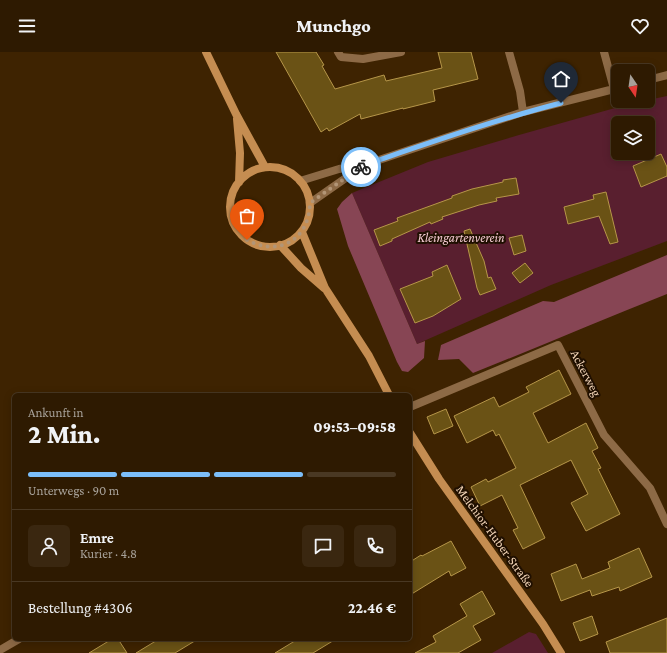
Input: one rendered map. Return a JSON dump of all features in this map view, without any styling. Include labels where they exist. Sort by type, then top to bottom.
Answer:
[{"type":"street","points":[[206,52],[236,114],[265,168]]},
{"type":"street","points":[[338,52],[341,57],[363,59],[401,52]]},
{"type":"street","points":[[509,52],[520,91],[524,112]]},
{"type":"street","points":[[604,52],[611,73]]},
{"type":"street","points":[[655,78],[667,75]]},
{"type":"street","points":[[300,181],[339,169],[367,164],[524,112],[611,89]]},
{"type":"street","points":[[236,114],[240,153],[239,182]]},
{"type":"street","points":[[310,203],[367,164]]},
{"type":"street","points":[[270,167],[279,168],[289,172],[300,181],[308,194],[310,203],[310,214],[302,232],[286,244],[266,247],[256,245],[240,234],[232,219],[230,202],[232,193],[242,178],[250,172],[260,168],[270,167]]},
{"type":"street","points":[[302,232],[325,288],[369,356],[387,393]]},
{"type":"street","points":[[280,245],[301,268],[325,288]]},
{"type":"street","name":"Ackerweg","points":[[412,406],[558,345],[604,435],[650,488],[667,524]]},
{"type":"street","name":"Melchior-Huber-Straße","points":[[412,436],[439,480],[544,624],[561,653]]},
{"type":"street","points":[[0,650],[16,641]]},
{"type":"green space","name":"Kleingartenverein","points":[[667,96],[667,241],[551,285],[417,344],[352,193],[428,162],[615,108],[655,108],[655,99]]},
{"type":"green space","points":[[529,632],[536,634],[548,653],[492,653]]},
{"type":"shaded area","points":[[352,193],[417,344],[425,341],[424,358],[408,372],[402,371],[397,362],[348,246],[337,209]]},
{"type":"shaded area","points":[[667,255],[667,294],[473,373],[459,359],[438,360],[441,345],[543,301],[554,302]]},
{"type":"building","points":[[276,52],[316,52],[335,89],[384,75],[386,81],[442,68],[438,52],[471,52],[478,79],[433,90],[435,101],[361,119],[360,114],[329,131],[327,128],[321,132]]},
{"type":"building","points":[[661,154],[667,167],[667,176],[641,187],[633,166],[647,160],[655,160],[655,157]]},
{"type":"building","points":[[516,178],[519,194],[496,198],[497,201],[442,217],[443,219],[431,224],[430,222],[380,246],[374,230],[398,221],[397,218],[472,189],[503,182],[503,180]]},
{"type":"building","points":[[606,192],[618,242],[610,244],[599,216],[568,224],[564,207],[594,199],[593,195]]},
{"type":"building","points":[[470,229],[484,261],[488,278],[491,277],[496,289],[480,295],[477,288],[464,231]]},
{"type":"building","points":[[522,235],[526,251],[514,255],[509,238]]},
{"type":"building","points":[[525,263],[533,273],[520,283],[512,273]]},
{"type":"building","points":[[447,265],[461,299],[433,316],[415,323],[400,289],[433,276],[432,272]]},
{"type":"building","points":[[559,370],[571,394],[533,413],[548,443],[586,423],[598,448],[592,451],[601,468],[598,469],[620,514],[586,531],[571,503],[588,494],[571,460],[520,485],[545,538],[523,549],[513,530],[518,528],[502,495],[480,506],[471,487],[486,479],[488,482],[516,468],[499,434],[496,436],[493,430],[467,443],[454,416],[494,397],[499,407],[529,392],[526,387]]},
{"type":"building","points":[[446,409],[453,426],[434,434],[427,417]]},
{"type":"building","points":[[451,541],[466,568],[451,576],[449,571],[412,594],[412,561],[421,555],[422,556]]},
{"type":"building","points":[[639,548],[652,577],[620,591],[619,587],[592,596],[590,590],[561,601],[551,574],[576,564],[582,579],[610,568],[608,562]]},
{"type":"building","points":[[482,591],[495,614],[473,626],[481,640],[458,653],[415,653],[436,642],[433,636],[467,616],[460,604]]},
{"type":"building","points":[[592,616],[598,634],[580,641],[573,623]]},
{"type":"building","points":[[667,618],[667,653],[610,653],[606,642]]},
{"type":"building","points":[[109,641],[119,641],[127,653],[89,653]]},
{"type":"building","points":[[156,641],[195,641],[175,653],[136,653]]},
{"type":"building","points":[[295,641],[333,641],[313,653],[275,653]]},
{"type":"way so far","points":[[247,240],[256,245],[266,247],[286,244],[294,239],[302,232],[310,214],[310,203],[361,167]]},
{"type":"route","points":[[361,167],[524,112],[561,103]]}]
